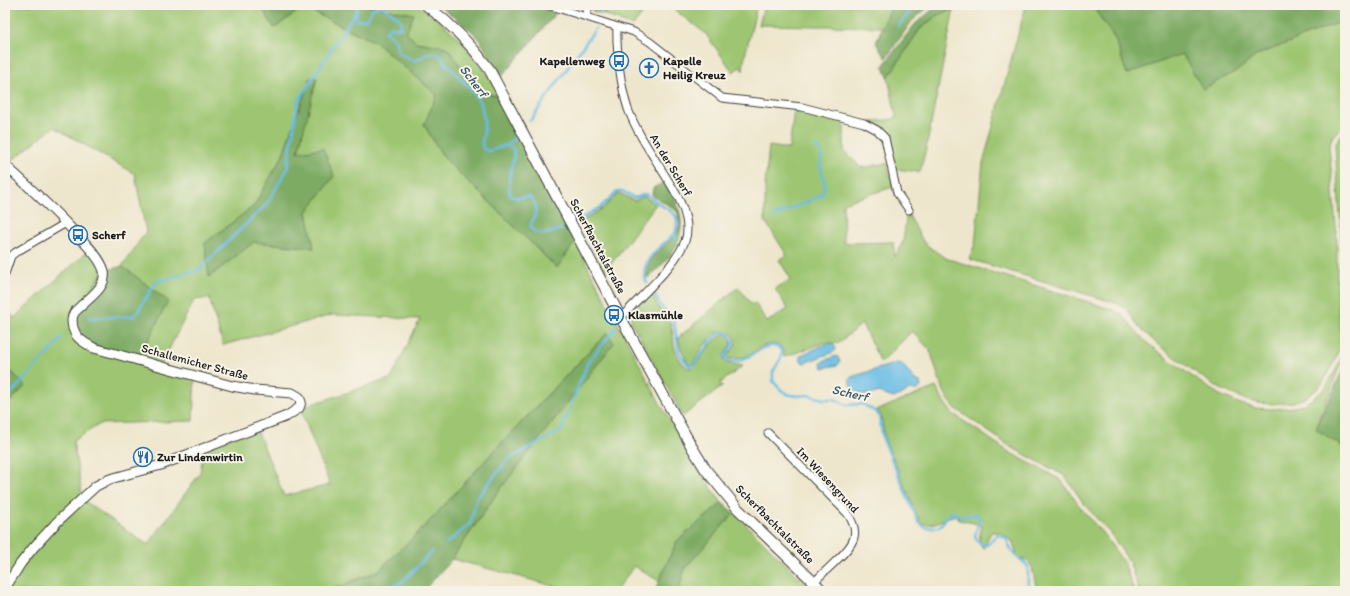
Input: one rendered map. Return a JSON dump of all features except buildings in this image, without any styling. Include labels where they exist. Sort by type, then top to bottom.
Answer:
[{"type":"main road","name":"Scherfbachtalstraße","points":[[426,5],[445,19],[465,39],[489,69],[621,318],[693,450],[706,470],[738,509],[823,591]]},
{"type":"street","points":[[548,5],[634,32],[650,42],[722,98],[802,107],[864,123],[878,130],[885,138],[897,193],[909,210]]},
{"type":"street","points":[[586,16],[588,5]]},
{"type":"street","name":"An der Scherf","points":[[617,27],[616,41],[618,56],[622,84],[628,108],[641,136],[680,199],[687,228],[685,241],[676,258],[621,318]]},
{"type":"street","name":"Schallemicher Straße","points":[[5,165],[66,223],[90,249],[104,271],[103,281],[99,291],[74,313],[72,322],[74,332],[85,344],[94,348],[232,386],[292,393],[299,397],[301,405],[297,411],[287,416],[161,465],[110,479],[96,486],[58,521],[32,548],[5,588]]},
{"type":"street","points":[[5,274],[11,256],[66,223]]},
{"type":"street","name":"Im Wiesengrund","points":[[768,433],[847,513],[854,524],[855,531],[851,546],[814,582]]},
{"type":"green space","points":[[5,5],[227,5],[262,8],[275,28],[303,7],[377,43],[437,95],[424,125],[445,159],[557,268],[575,242],[661,405],[701,474],[722,503],[677,541],[659,581],[634,566],[616,591],[573,591],[452,559],[607,333],[495,450],[425,526],[378,571],[328,591],[5,591],[5,407],[25,386],[8,368],[5,371],[5,305],[14,318],[90,249],[104,271],[74,313],[78,338],[168,301],[122,266],[146,232],[135,174],[54,127],[5,166]],"holes":[[[310,78],[316,78],[298,152],[334,176],[307,212],[314,248],[254,242],[209,277],[205,243],[254,206],[282,157]],[[209,298],[223,345],[332,315],[420,319],[391,379],[300,408],[330,485],[284,496],[256,428],[204,448],[200,473],[148,545],[83,500],[73,441],[100,424],[193,421],[195,375],[160,367],[194,300]]]},
{"type":"green space","points":[[227,5],[368,5],[414,14],[406,33],[416,42],[447,47],[478,91],[501,97],[575,242],[557,268],[445,159],[424,125],[437,95],[377,43],[303,7],[274,28],[262,8]]},
{"type":"green space","points":[[368,5],[417,5],[441,22],[463,42],[486,73],[501,97],[478,91],[447,47],[416,42],[406,33],[413,14]]},
{"type":"green space","points":[[439,5],[534,5],[556,13],[502,76],[473,32]]},
{"type":"green space","points":[[591,5],[606,5],[605,15],[592,11]]},
{"type":"green space","points":[[606,5],[649,5],[633,26],[605,15]]},
{"type":"green space","points":[[668,5],[757,5],[744,60],[743,71],[740,67],[733,72],[705,33]]},
{"type":"green space","points":[[764,5],[893,5],[882,27],[759,25]]},
{"type":"green space","points":[[893,5],[931,5],[912,21],[886,58],[876,43]]},
{"type":"green space","points":[[938,5],[959,5],[954,9],[936,16],[920,29],[888,77],[883,66],[915,24]]},
{"type":"green space","points":[[1026,5],[1092,5],[1115,39],[1127,74],[1182,54],[1237,71],[1257,55],[1345,20],[1345,123],[1333,136],[1329,145],[1337,238],[1337,295],[1341,339],[1339,350],[1333,365],[1322,384],[1315,391],[1303,399],[1293,402],[1272,404],[1246,400],[1221,389],[1205,379],[1157,344],[1138,326],[1127,309],[1116,303],[969,259],[975,244],[983,163]]},
{"type":"green space","points":[[1092,5],[1345,5],[1345,20],[1257,55],[1237,71],[1203,89],[1182,54],[1127,74],[1115,39]]},
{"type":"green space","points":[[954,9],[920,172],[895,169],[889,140],[882,130],[868,122],[895,119],[896,116],[888,77],[920,29],[936,16]]},
{"type":"green space","points":[[310,78],[317,78],[298,152],[323,148],[334,176],[307,212],[314,248],[254,242],[209,277],[205,243],[254,206],[282,157]]},
{"type":"green space","points":[[794,110],[844,121],[844,150],[861,168],[887,163],[893,187],[843,203],[844,243],[893,242],[895,257],[903,242],[906,219],[905,208],[924,243],[945,258],[1116,311],[1125,318],[1145,341],[1204,385],[1220,395],[1238,403],[1255,408],[1272,409],[1294,407],[1305,404],[1325,389],[1344,351],[1316,429],[1345,448],[1345,591],[1139,591],[1129,561],[1110,533],[1084,504],[1065,476],[1011,447],[956,409],[948,399],[941,385],[930,350],[912,331],[881,363],[862,324],[838,343],[824,343],[784,357],[784,352],[779,345],[773,344],[763,346],[742,358],[729,359],[727,356],[735,346],[734,338],[729,333],[722,332],[714,335],[693,363],[691,365],[688,364],[678,338],[738,287],[752,305],[755,303],[767,322],[788,309],[775,289],[791,279],[779,260],[787,255],[765,221],[765,186],[769,146],[789,149]]},
{"type":"green space","points":[[1345,131],[1345,259],[1343,263],[1335,145],[1339,137]]},
{"type":"green space","points":[[665,182],[679,210],[681,222],[680,234],[676,246],[669,257],[647,278],[647,268],[652,257],[677,233],[680,224],[678,213],[673,208],[652,195],[653,188]]},
{"type":"green space","points":[[619,193],[635,201],[644,196],[656,204],[605,272],[588,238],[583,220],[603,208]]},
{"type":"green space","points":[[122,266],[168,301],[138,361],[85,343],[74,313],[104,271]]},
{"type":"green space","points":[[651,291],[658,307],[671,324],[677,355],[684,365],[688,368],[694,367],[718,338],[728,335],[731,340],[731,345],[725,354],[724,360],[727,363],[743,366],[720,383],[723,386],[683,416],[631,321],[633,311]]},
{"type":"green space","points":[[607,333],[614,343],[495,496],[452,559],[423,591],[328,591],[378,571],[425,526],[495,450]]},
{"type":"green space","points":[[1345,364],[1345,448],[1316,429]]},
{"type":"green space","points":[[8,368],[25,386],[5,407],[5,371]]},
{"type":"green space","points":[[936,387],[952,413],[1009,452],[1061,480],[1124,563],[1134,591],[1037,591],[1032,567],[1029,562],[1017,557],[1013,542],[1000,532],[991,532],[983,549],[980,544],[982,526],[959,520],[957,515],[927,525],[921,524],[885,440],[881,415],[877,410]]},
{"type":"green space","points":[[722,503],[734,513],[685,568],[678,591],[655,591],[677,541]]},
{"type":"green space","points":[[734,513],[813,591],[678,591],[685,568]]},
{"type":"water","points":[[829,343],[834,345],[836,349],[834,352],[804,363],[802,362],[800,358],[801,355]]},
{"type":"water","points":[[836,356],[840,362],[838,365],[823,368],[821,363],[823,361]]},
{"type":"water","points":[[897,363],[902,364],[915,380],[920,382],[921,387],[918,390],[910,390],[894,398],[880,392],[864,395],[855,391],[851,386],[851,377]]},
{"type":"waterway","name":"Scherf","points":[[357,5],[356,20],[367,19],[373,8],[381,6],[390,11],[401,21],[401,28],[390,27],[385,32],[395,39],[399,53],[415,61],[429,53],[435,53],[441,56],[444,62],[469,87],[481,104],[484,119],[483,149],[489,151],[507,145],[513,148],[514,156],[509,179],[510,195],[517,198],[529,196],[536,205],[535,216],[531,224],[531,228],[542,234],[561,229]]},
{"type":"waterway","points":[[601,12],[602,5]]},
{"type":"waterway","points":[[898,26],[916,5]]},
{"type":"waterway","points":[[89,318],[135,316],[156,282],[199,270],[267,204],[287,169],[298,101],[355,13]]},
{"type":"waterway","points":[[530,121],[596,28]]},
{"type":"waterway","points":[[507,145],[515,138]]},
{"type":"waterway","points":[[773,217],[822,195],[825,186],[821,168],[821,152],[816,145]]},
{"type":"waterway","name":"Scherf","points":[[575,222],[602,206],[618,191],[622,191],[635,198],[645,194],[675,214],[677,220],[675,233],[652,255],[645,268],[647,283]]},
{"type":"waterway","name":"Scherf","points":[[675,234],[676,240]]},
{"type":"waterway","name":"Scherf","points":[[653,290],[660,305],[674,322],[679,353],[688,365],[690,366],[694,364],[715,337],[721,333],[728,333],[733,341],[733,345],[725,356],[728,361],[734,362],[743,360],[764,348],[771,346],[777,346],[780,349],[782,352],[781,358],[773,372],[773,381],[786,394],[797,396],[808,395],[823,399],[835,399],[847,405],[863,404],[876,412],[879,416],[883,439],[918,522],[926,528],[939,527],[951,512],[963,517],[977,514],[979,521],[975,536],[980,544],[987,545],[998,534],[1006,538],[1012,552],[1028,566],[1028,591]]},
{"type":"waterway","points":[[447,543],[470,524],[477,498],[508,459],[561,431],[588,362],[616,328]]},
{"type":"waterway","points":[[5,398],[62,338]]},
{"type":"waterway","points":[[380,591],[402,582],[433,551]]},
{"type":"place","name":"Kapellenweg","points":[[619,61]]},
{"type":"place","name":"Kapelle Heilig Kreuz","points":[[649,68]]},
{"type":"place","name":"Scherf","points":[[78,235]]},
{"type":"place","name":"Klasmühle","points":[[614,315]]},
{"type":"place","name":"Zur Lindenwirtin","points":[[143,457]]}]
